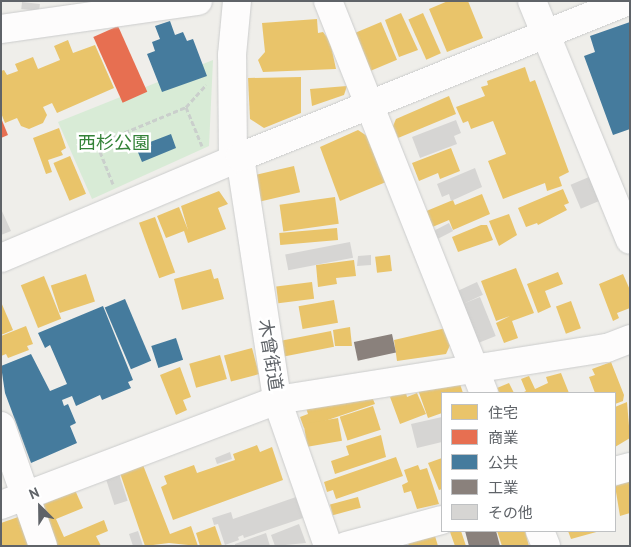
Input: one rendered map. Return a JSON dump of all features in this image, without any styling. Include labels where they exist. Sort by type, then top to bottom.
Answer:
[{"type":"street","points":[[1,29],[140,6],[198,1]]},
{"type":"street","name":"木曾街道","points":[[237,1],[232,55],[228,162],[276,400],[328,546]]},
{"type":"street","points":[[328,1],[479,382]]},
{"type":"street","points":[[532,1],[630,240]]},
{"type":"street","points":[[1,258],[228,162],[629,1]]},
{"type":"street","points":[[12,500],[276,400],[479,382],[607,348],[630,339]]},
{"type":"street","points":[[1,426],[12,500],[43,546]]},
{"type":"street","points":[[616,472],[630,467]]},
{"type":"street","points":[[346,546],[441,520]]},
{"type":"street","points":[[540,532],[546,546]]},
{"type":"path","points":[[123,207],[97,144],[186,107],[232,55]]},
{"type":"path","points":[[186,107],[228,162]]},
{"type":"green space","name":"西杉公園","points":[[213,60],[209,146],[92,199],[58,122]]},
{"type":"building: 住宅","points":[[448,1],[468,1],[483,38],[447,52],[429,9]]},
{"type":"building: 住宅","points":[[401,13],[418,50],[399,57],[385,20]]},
{"type":"building: 住宅","points":[[423,13],[441,53],[426,60],[408,20]]},
{"type":"building: 住宅","points":[[317,19],[318,33],[323,32],[330,41],[336,69],[263,72],[258,60],[265,52],[262,23]]},
{"type":"building: 住宅","points":[[381,22],[397,60],[368,72],[352,34]]},
{"type":"building: 住宅","points":[[68,40],[73,53],[95,45],[114,88],[57,113],[52,103],[43,107],[47,115],[43,123],[29,129],[21,126],[17,118],[5,123],[1,113],[1,71],[4,70],[7,75],[18,71],[15,64],[33,57],[38,69],[60,60],[54,46]]},
{"type":"building: 住宅","points":[[525,67],[530,82],[535,80],[569,172],[559,177],[562,186],[547,191],[545,183],[503,199],[488,161],[506,154],[493,121],[471,129],[468,121],[463,123],[456,107],[485,96],[481,87],[488,85],[487,81]]},
{"type":"building: 住宅","points":[[301,77],[301,113],[264,128],[250,119],[248,78]]},
{"type":"building: 住宅","points":[[347,86],[344,95],[312,106],[310,89]]},
{"type":"building: 住宅","points":[[449,96],[456,114],[398,138],[393,126],[396,119]]},
{"type":"building: 住宅","points":[[59,128],[66,148],[61,151],[63,155],[48,160],[52,172],[46,174],[33,138]]},
{"type":"building: 住宅","points":[[358,130],[367,136],[386,182],[340,201],[320,147]]},
{"type":"building: 住宅","points":[[451,148],[460,171],[440,179],[438,173],[419,181],[412,163]]},
{"type":"building: 住宅","points":[[70,156],[86,194],[69,201],[53,163]]},
{"type":"building: 住宅","points":[[294,166],[300,192],[259,202],[253,175]]},
{"type":"building: 住宅","points":[[563,189],[569,203],[564,205],[567,210],[538,225],[537,223],[526,227],[518,208]]},
{"type":"building: 住宅","points":[[219,191],[228,204],[218,208],[226,229],[188,243],[184,231],[166,238],[157,216],[179,207],[188,230],[181,206]]},
{"type":"building: 住宅","points":[[482,194],[490,214],[453,230],[449,220],[430,228],[424,212],[453,200],[455,205]]},
{"type":"building: 住宅","points":[[335,197],[339,224],[283,232],[280,205]]},
{"type":"building: 住宅","points":[[509,214],[517,235],[499,246],[489,221]]},
{"type":"building: 住宅","points":[[155,217],[175,272],[159,278],[139,223]]},
{"type":"building: 住宅","points":[[481,225],[487,225],[493,240],[458,252],[452,237]]},
{"type":"building: 住宅","points":[[337,228],[338,240],[280,245],[279,233]]},
{"type":"building: 住宅","points":[[390,255],[392,271],[377,273],[375,257]]},
{"type":"building: 住宅","points":[[354,260],[356,276],[336,278],[337,284],[318,287],[316,265]]},
{"type":"building: 住宅","points":[[516,268],[534,313],[512,321],[518,338],[504,343],[496,323],[510,316],[496,321],[481,281]]},
{"type":"building: 住宅","points":[[211,269],[214,279],[218,278],[224,299],[182,310],[174,279]]},
{"type":"building: 住宅","points":[[558,272],[563,284],[545,291],[551,307],[538,313],[527,284]]},
{"type":"building: 住宅","points":[[86,274],[95,302],[60,313],[51,285]]},
{"type":"building: 住宅","points":[[623,274],[630,290],[630,308],[617,313],[619,318],[613,321],[599,284]]},
{"type":"building: 住宅","points":[[44,276],[61,319],[38,328],[21,285]]},
{"type":"building: 住宅","points":[[312,282],[314,299],[278,303],[276,286]]},
{"type":"building: 住宅","points":[[334,300],[338,323],[303,329],[299,306]]},
{"type":"building: 住宅","points":[[571,301],[581,328],[566,334],[556,306]]},
{"type":"building: 住宅","points":[[1,302],[13,330],[1,335]]},
{"type":"building: 住宅","points":[[26,326],[33,344],[27,346],[29,350],[8,358],[6,354],[1,356],[1,336]]},
{"type":"building: 住宅","points":[[350,327],[352,346],[335,346],[333,330]]},
{"type":"building: 住宅","points":[[446,328],[451,343],[446,354],[397,361],[394,340]]},
{"type":"building: 住宅","points":[[331,331],[334,347],[284,356],[281,341]]},
{"type":"building: 住宅","points":[[252,348],[259,374],[231,382],[224,356]]},
{"type":"building: 住宅","points":[[220,355],[227,379],[196,388],[189,364]]},
{"type":"building: 住宅","points":[[611,362],[624,395],[623,401],[616,404],[616,392],[595,392],[589,377],[595,375],[592,369]]},
{"type":"building: 住宅","points":[[180,367],[191,397],[183,400],[187,410],[176,415],[160,375]]},
{"type":"building: 住宅","points":[[561,373],[569,392],[524,392],[526,391],[521,379],[529,376],[535,389],[548,383],[546,377]]},
{"type":"building: 住宅","points":[[509,383],[514,392],[499,392],[497,388]]},
{"type":"building: 住宅","points":[[460,384],[463,392],[441,392],[441,413],[428,418],[418,390]]},
{"type":"building: 住宅","points":[[406,393],[407,397],[417,393],[426,414],[400,424],[390,397]]},
{"type":"building: 住宅","points":[[372,397],[375,404],[304,428],[300,417],[308,414],[306,408]]},
{"type":"building: 住宅","points":[[627,402],[630,438],[616,446],[616,407]]},
{"type":"building: 住宅","points":[[373,406],[381,430],[347,441],[340,417]]},
{"type":"building: 住宅","points":[[338,418],[342,441],[308,447],[304,424]]},
{"type":"building: 住宅","points":[[381,435],[386,457],[335,474],[331,461],[349,455],[346,446]]},
{"type":"building: 住宅","points":[[257,445],[260,452],[272,447],[283,480],[173,520],[161,487],[167,484],[164,476],[194,465],[197,473],[235,460],[233,454]]},
{"type":"building: 住宅","points":[[396,457],[403,476],[336,499],[333,490],[327,492],[324,482]]},
{"type":"building: 住宅","points":[[441,458],[441,489],[439,490],[428,463]]},
{"type":"building: 住宅","points":[[143,465],[170,534],[191,526],[198,546],[169,543],[145,546],[120,473]]},
{"type":"building: 住宅","points":[[418,465],[420,470],[427,468],[439,504],[417,509],[411,491],[404,493],[402,485],[408,482],[404,470]]},
{"type":"building: 住宅","points":[[630,481],[630,513],[620,516],[616,486]]},
{"type":"building: 住宅","points":[[75,490],[83,508],[56,519],[64,537],[104,520],[108,531],[96,536],[101,546],[57,546],[42,505]]},
{"type":"building: 住宅","points":[[358,497],[361,508],[333,515],[330,505]]},
{"type":"building: 住宅","points":[[21,516],[31,546],[1,546],[1,523]]},
{"type":"building: 住宅","points":[[215,526],[222,546],[200,546],[196,533]]},
{"type":"building: 住宅","points":[[450,532],[461,532],[466,546],[455,546]]},
{"type":"building: 住宅","points":[[497,532],[525,532],[529,546],[502,546]]},
{"type":"building: 住宅","points":[[568,532],[596,532],[571,539]]},
{"type":"building: 住宅","points":[[435,536],[438,546],[409,546],[408,543]]},
{"type":"building: 商業","points":[[118,26],[147,92],[123,103],[93,37]]},
{"type":"building: 商業","points":[[1,118],[8,135],[1,138]]},
{"type":"building: 公共","points":[[170,21],[175,35],[183,32],[187,41],[193,39],[207,76],[162,92],[147,54],[155,51],[152,42],[160,39],[155,26]]},
{"type":"building: 公共","points":[[630,22],[630,129],[613,135],[584,56],[595,52],[590,36]]},
{"type":"building: 公共","points":[[171,134],[176,148],[142,162],[132,138],[142,135],[145,144]]},
{"type":"building: 公共","points":[[125,299],[151,361],[131,369],[105,308]]},
{"type":"building: 公共","points":[[103,306],[133,380],[128,382],[131,388],[102,400],[100,395],[76,406],[72,396],[62,400],[64,406],[68,404],[76,423],[70,426],[77,443],[31,463],[5,393],[1,366],[31,354],[50,391],[67,384],[50,345],[45,348],[38,333]]},
{"type":"building: 公共","points":[[176,338],[183,360],[158,368],[151,346]]},
{"type":"building: 工業","points":[[392,334],[396,353],[358,361],[354,342]]},
{"type":"building: 工業","points":[[465,532],[496,532],[500,546],[469,546]]},
{"type":"building: その他","points":[[22,2],[40,4],[39,11],[21,9]]},
{"type":"building: その他","points":[[456,120],[461,133],[454,136],[457,144],[420,158],[412,137]]},
{"type":"building: その他","points":[[475,168],[482,187],[451,201],[449,194],[442,197],[437,184]]},
{"type":"building: その他","points":[[589,177],[599,201],[581,209],[571,185]]},
{"type":"building: その他","points":[[1,209],[11,231],[1,235]]},
{"type":"building: その他","points":[[449,223],[453,231],[437,239],[433,231]]},
{"type":"building: その他","points":[[350,242],[353,258],[288,270],[285,255]]},
{"type":"building: その他","points":[[371,255],[371,265],[357,266],[358,256]]},
{"type":"building: その他","points":[[477,282],[483,295],[463,304],[457,291]]},
{"type":"building: その他","points":[[480,297],[496,336],[476,344],[461,305]]},
{"type":"building: その他","points":[[441,417],[441,442],[417,448],[411,424]]},
{"type":"building: その他","points":[[230,452],[232,459],[217,464],[215,458]]},
{"type":"building: その他","points":[[119,474],[128,501],[114,505],[106,478]]},
{"type":"building: その他","points":[[296,497],[303,518],[244,538],[243,535],[238,537],[239,540],[225,545],[218,524],[214,525],[212,518],[231,512],[233,519]]},
{"type":"building: その他","points":[[299,524],[306,543],[275,546],[271,535]]},
{"type":"building: その他","points":[[138,531],[143,546],[133,546],[129,534]]},
{"type":"building: その他","points":[[266,533],[270,546],[235,546],[235,544]]}]
